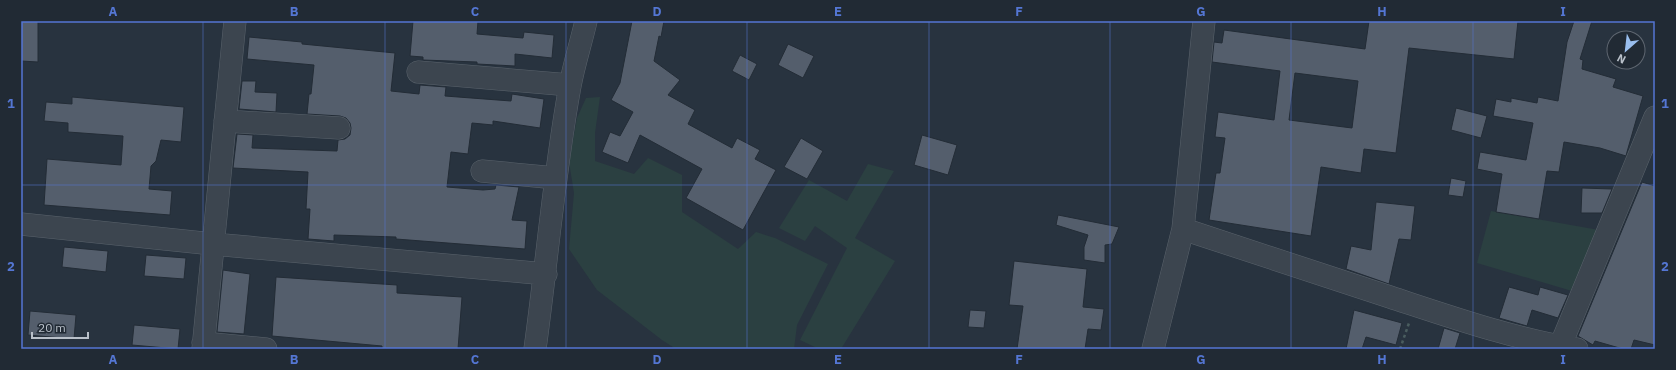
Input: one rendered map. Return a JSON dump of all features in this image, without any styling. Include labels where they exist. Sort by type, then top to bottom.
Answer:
[{"type":"street","points":[[235,21],[203,346],[266,349]]},
{"type":"street","points":[[535,349],[546,274],[556,178],[570,85],[586,21]]},
{"type":"street","points":[[1153,349],[1183,228],[1204,21]]},
{"type":"street","points":[[418,72],[570,85]]},
{"type":"street","points":[[1183,228],[1416,306],[1565,348],[1655,117]]},
{"type":"street","points":[[225,121],[339,128]]},
{"type":"street","points":[[482,171],[556,178]]},
{"type":"street","points":[[21,224],[213,244],[546,274]]},
{"type":"path","points":[[1400,349],[1416,306]]},
{"type":"green space","points":[[600,97],[595,133],[595,161],[634,174],[648,158],[682,175],[682,212],[738,249],[756,232],[775,238],[828,264],[797,325],[794,349],[676,349],[597,290],[569,249],[574,193],[569,162],[577,118],[586,98]]},
{"type":"green space","points":[[868,164],[894,171],[855,238],[895,261],[841,349],[819,349],[800,340],[847,248],[815,226],[805,241],[779,228],[809,180],[847,201]]},
{"type":"green space","points":[[1491,211],[1599,230],[1572,291],[1477,263]]},
{"type":"building","points":[[21,21],[38,21],[38,62],[21,61]]},
{"type":"building","points":[[413,21],[478,21],[477,34],[523,38],[524,32],[554,35],[552,58],[515,54],[515,66],[477,64],[477,62],[423,60],[423,57],[410,56]]},
{"type":"building","points":[[632,21],[664,21],[661,37],[659,36],[654,61],[680,80],[668,95],[695,110],[688,124],[732,148],[737,138],[760,150],[755,159],[776,170],[743,230],[686,198],[702,169],[640,135],[628,163],[602,152],[610,132],[620,136],[633,112],[611,100],[620,83]]},
{"type":"building","points":[[1369,21],[1518,21],[1514,59],[1409,48],[1396,153],[1364,149],[1361,173],[1321,167],[1311,236],[1209,220],[1216,173],[1220,173],[1225,138],[1215,137],[1218,112],[1274,120],[1280,71],[1212,62],[1214,42],[1222,43],[1224,30],[1365,49]],"holes":[[[1295,73],[1358,81],[1352,128],[1289,120]]]},
{"type":"building","points":[[1574,21],[1592,21],[1580,59],[1583,60],[1582,69],[1616,79],[1613,87],[1643,96],[1626,156],[1600,148],[1564,142],[1559,172],[1547,171],[1539,219],[1496,212],[1502,174],[1477,169],[1480,152],[1526,160],[1533,123],[1493,116],[1496,99],[1511,102],[1511,98],[1537,103],[1538,97],[1558,101],[1567,42]]},
{"type":"building","points":[[249,37],[395,53],[391,91],[419,94],[420,85],[446,87],[445,96],[511,101],[512,94],[544,99],[540,128],[493,121],[493,125],[472,123],[468,154],[451,152],[447,187],[483,190],[495,189],[496,185],[519,187],[512,220],[527,221],[525,249],[396,239],[396,237],[334,235],[334,241],[308,239],[310,209],[306,209],[308,172],[233,168],[237,134],[253,135],[252,148],[337,151],[338,140],[345,139],[350,135],[350,123],[346,118],[340,116],[307,114],[314,65],[247,59]]},
{"type":"building","points":[[788,44],[814,56],[803,78],[778,65]]},
{"type":"building","points":[[740,55],[757,64],[749,80],[732,71]]},
{"type":"building","points":[[242,81],[256,81],[255,92],[277,93],[276,112],[239,109]]},
{"type":"building","points":[[72,97],[184,107],[181,142],[161,140],[156,161],[151,166],[149,189],[172,191],[170,215],[44,205],[47,159],[121,165],[123,136],[68,132],[68,123],[44,121],[46,102],[72,104]]},
{"type":"building","points":[[1456,108],[1487,116],[1481,138],[1451,130]]},
{"type":"building","points":[[922,135],[957,145],[948,175],[914,165]]},
{"type":"building","points":[[801,138],[823,151],[807,179],[784,167]]},
{"type":"building","points":[[1451,178],[1466,181],[1463,197],[1448,195]]},
{"type":"building","points":[[1642,182],[1655,186],[1655,345],[1634,340],[1631,349],[1623,349],[1595,341],[1593,345],[1578,336]]},
{"type":"building","points":[[1582,188],[1612,189],[1602,213],[1581,213]]},
{"type":"building","points":[[1376,202],[1415,206],[1411,240],[1399,239],[1389,284],[1346,269],[1351,246],[1371,250]]},
{"type":"building","points":[[1058,215],[1119,227],[1112,244],[1105,245],[1105,263],[1084,260],[1084,247],[1088,235],[1056,225]]},
{"type":"building","points":[[64,247],[108,251],[106,272],[62,267]]},
{"type":"building","points":[[146,255],[186,258],[184,279],[144,276]]},
{"type":"building","points":[[1014,261],[1087,269],[1083,307],[1104,309],[1101,330],[1088,329],[1085,349],[1017,349],[1023,306],[1009,305]]},
{"type":"building","points":[[223,270],[250,274],[244,334],[217,332]]},
{"type":"building","points":[[276,277],[397,285],[397,293],[462,297],[458,349],[382,349],[382,346],[272,336]]},
{"type":"building","points":[[1509,287],[1538,295],[1540,287],[1568,295],[1558,318],[1532,310],[1527,326],[1499,318]]},
{"type":"building","points":[[970,310],[986,311],[984,328],[968,327]]},
{"type":"building","points":[[1354,310],[1402,323],[1396,345],[1366,337],[1362,349],[1346,349]]},
{"type":"building","points":[[30,311],[76,315],[74,339],[28,335]]},
{"type":"building","points":[[134,325],[180,329],[178,349],[132,345]]},
{"type":"building","points":[[1444,328],[1460,333],[1455,349],[1438,349]]}]
